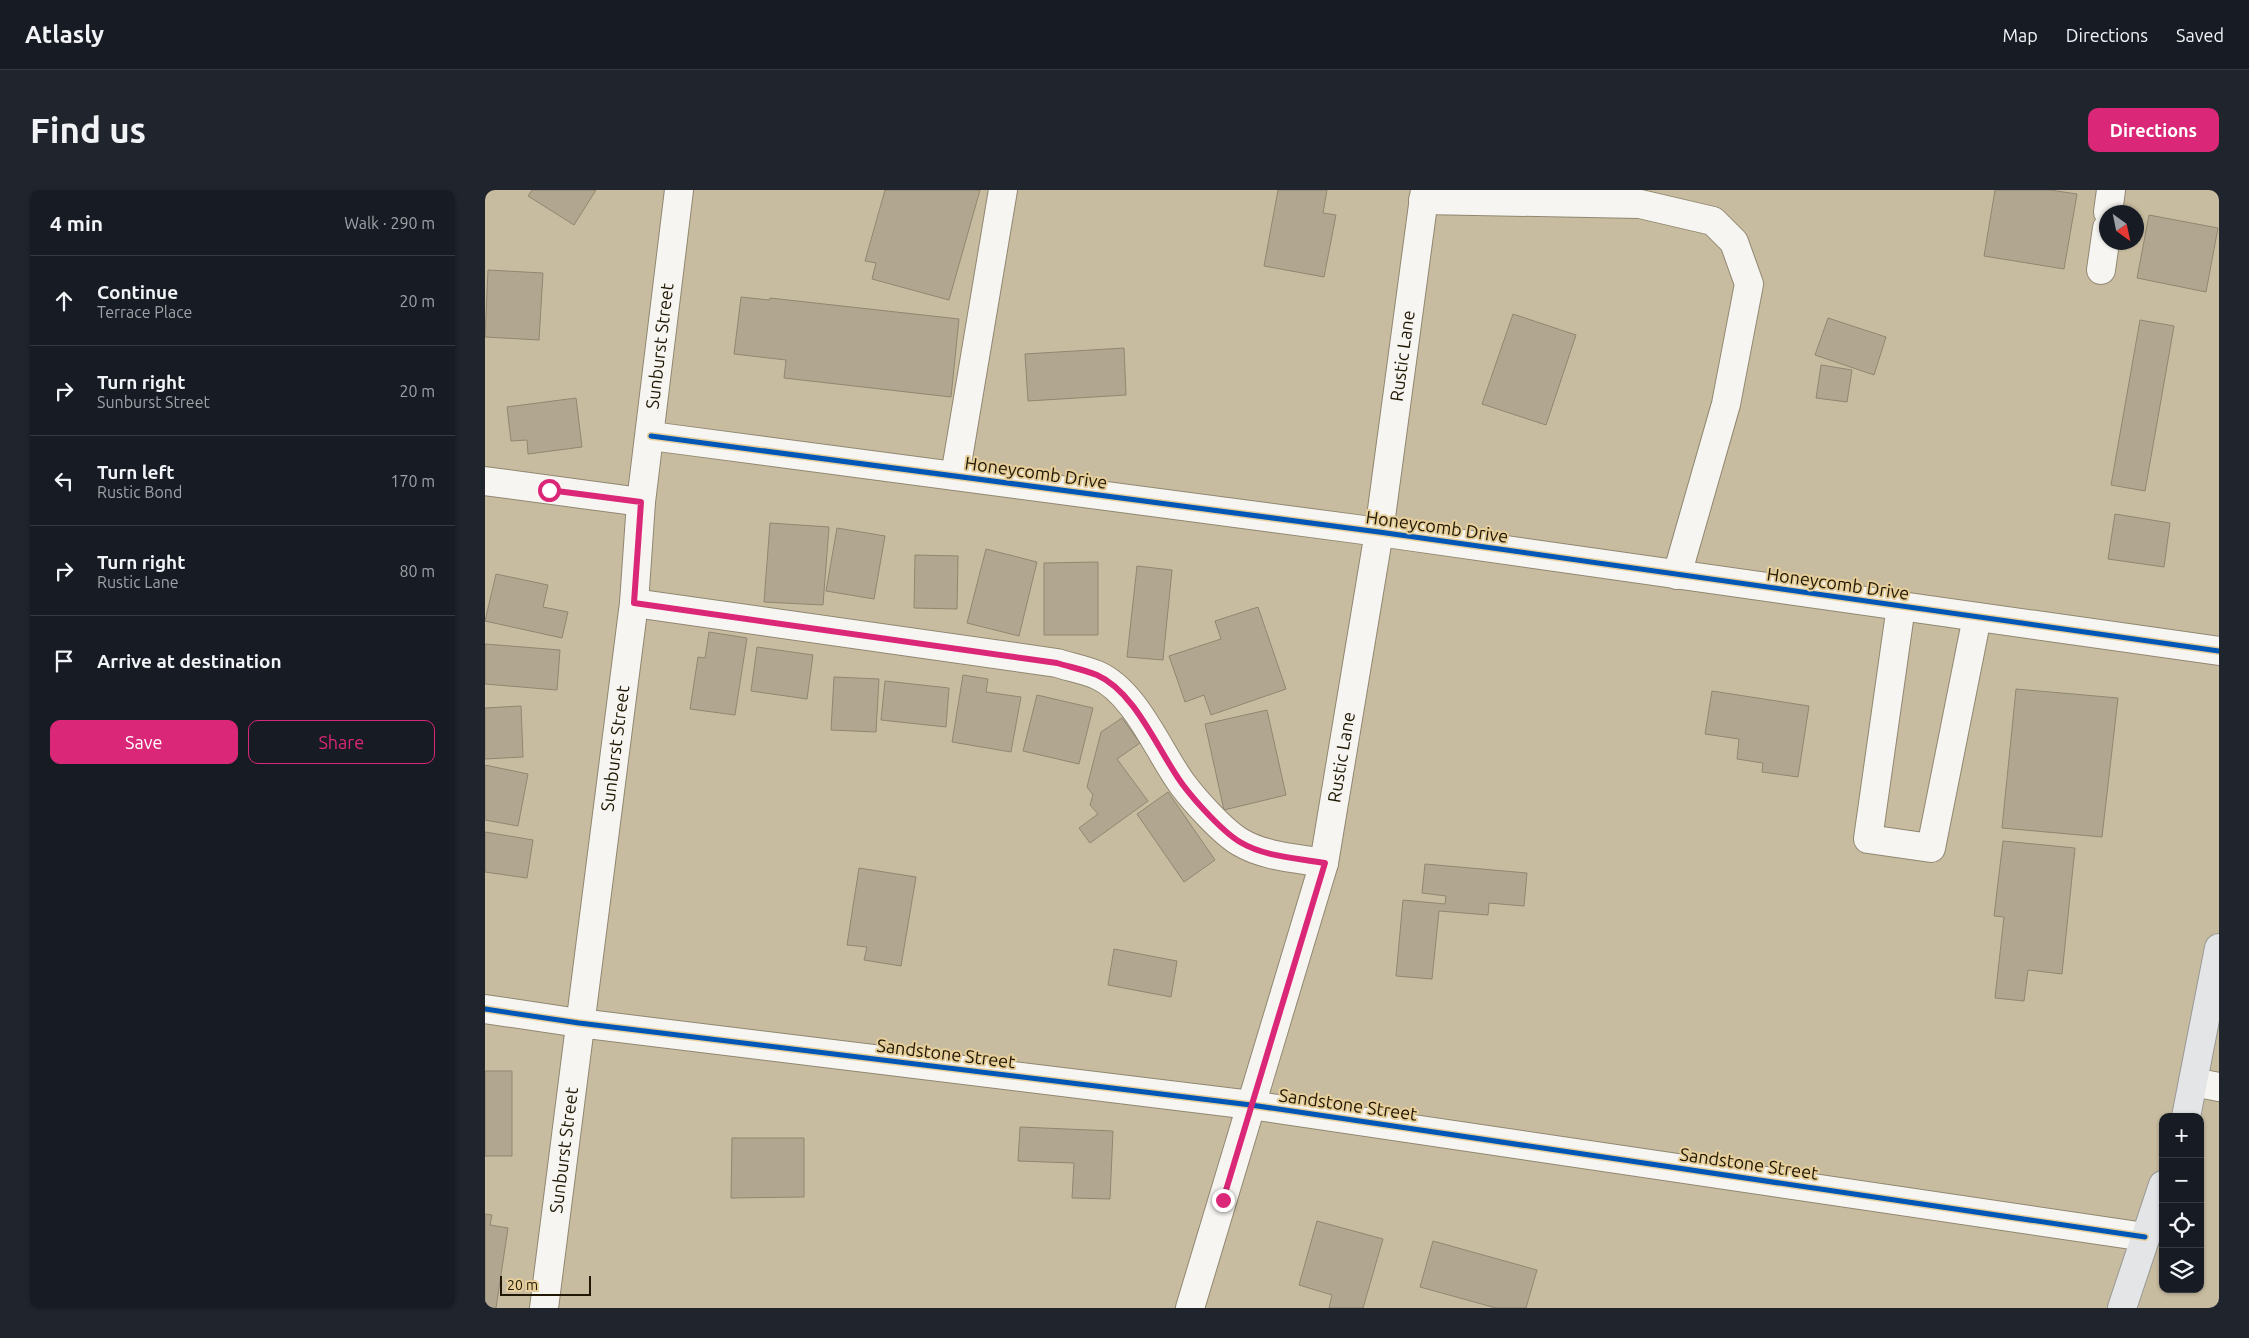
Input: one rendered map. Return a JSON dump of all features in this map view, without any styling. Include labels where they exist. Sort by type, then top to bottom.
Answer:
[{"type":"main road","points":[[2187,1113],[2219,948]]},
{"type":"main road","points":[[2122,1308],[2159,1196]]},
{"type":"street","name":"Sunburst Street","points":[[544,1308],[634,603],[641,502],[651,436],[679,190]]},
{"type":"street","points":[[955,476],[1003,190]]},
{"type":"street","points":[[2110,205],[2111,190]]},
{"type":"street","points":[[1424,195],[1641,204],[1713,222],[1734,242],[1749,284],[1727,404],[1677,574]]},
{"type":"street","name":"Rustic Lane","points":[[1190,1308],[1325,863],[1379,532],[1424,195]]},
{"type":"street","points":[[2101,270],[2104,250]]},
{"type":"street","name":"Honeycomb Drive","points":[[651,436],[1379,532],[2219,651]]},
{"type":"street","points":[[485,482],[641,502]]},
{"type":"street","points":[[634,603],[1057,663],[1098,675],[1117,689],[1147,725],[1183,785],[1211,816],[1239,842],[1270,854],[1325,863]]},
{"type":"street","points":[[1901,606],[1868,840],[1931,848],[1977,617]]},
{"type":"street","name":"Sandstone Street","points":[[485,1009],[579,1023],[1251,1105],[2145,1236]]},
{"type":"street","points":[[2193,1082],[2219,1087]]},
{"type":"building","points":[[532,190],[596,190],[574,225],[528,196]]},
{"type":"building","points":[[885,190],[980,190],[949,300],[872,279],[876,263],[865,261]]},
{"type":"building","points":[[1278,190],[1327,190],[1323,213],[1336,215],[1324,277],[1264,266]]},
{"type":"building","points":[[1995,190],[2050,190],[2077,194],[2064,269],[1984,256]]},
{"type":"building","points":[[2149,215],[2218,228],[2206,292],[2137,278],[2142,250],[2144,250]]},
{"type":"building","points":[[488,270],[543,273],[539,340],[485,337]]},
{"type":"building","points":[[741,297],[769,300],[770,298],[959,319],[951,397],[784,378],[786,360],[734,354]]},
{"type":"building","points":[[1513,314],[1576,335],[1546,425],[1482,404]]},
{"type":"building","points":[[1828,318],[1886,337],[1874,375],[1815,355]]},
{"type":"building","points":[[2140,320],[2174,326],[2145,491],[2111,485]]},
{"type":"building","points":[[1124,348],[1126,395],[1028,401],[1025,354]]},
{"type":"building","points":[[1821,365],[1852,370],[1847,402],[1816,398]]},
{"type":"building","points":[[576,398],[582,447],[528,454],[527,440],[511,441],[507,407]]},
{"type":"building","points":[[2115,514],[2170,523],[2164,567],[2108,559]]},
{"type":"building","points":[[770,523],[829,527],[823,605],[764,602]]},
{"type":"building","points":[[837,528],[885,536],[874,599],[826,591]]},
{"type":"building","points":[[986,549],[1037,562],[1019,636],[967,623]]},
{"type":"building","points":[[915,555],[958,556],[957,609],[914,608]]},
{"type":"building","points":[[1098,562],[1098,635],[1044,635],[1044,563]]},
{"type":"building","points":[[1137,566],[1172,570],[1163,660],[1127,657]]},
{"type":"building","points":[[496,574],[548,585],[543,607],[568,612],[562,638],[485,621]]},
{"type":"building","points":[[1258,607],[1286,689],[1211,715],[1204,695],[1185,702],[1169,656],[1221,639],[1215,621]]},
{"type":"building","points":[[709,632],[747,638],[735,715],[690,709],[698,657],[705,658]]},
{"type":"building","points":[[485,644],[560,650],[557,690],[485,684]]},
{"type":"building","points":[[757,647],[813,655],[807,699],[751,691]]},
{"type":"building","points":[[963,675],[988,679],[986,692],[1021,697],[1011,752],[952,742]]},
{"type":"building","points":[[834,677],[879,679],[876,732],[831,730]]},
{"type":"building","points":[[885,681],[949,688],[946,727],[881,720]]},
{"type":"building","points":[[2016,689],[2118,698],[2102,837],[2002,828]]},
{"type":"building","points":[[1712,691],[1809,706],[1798,777],[1762,772],[1763,763],[1737,759],[1739,739],[1705,734]]},
{"type":"building","points":[[1037,695],[1093,708],[1079,764],[1023,751]]},
{"type":"building","points":[[521,706],[523,757],[485,759],[485,708]]},
{"type":"building","points":[[1267,710],[1286,795],[1224,810],[1205,724]]},
{"type":"building","points":[[1122,718],[1140,743],[1117,759],[1148,801],[1090,843],[1079,828],[1098,814],[1090,805],[1093,795],[1087,787],[1101,732]]},
{"type":"building","points":[[485,765],[528,774],[518,826],[485,820]]},
{"type":"building","points":[[1168,792],[1215,860],[1184,882],[1137,814]]},
{"type":"building","points":[[485,832],[533,840],[527,878],[485,872]]},
{"type":"building","points":[[2003,841],[2075,848],[2062,974],[2028,970],[2024,1001],[1995,998],[2004,917],[1994,916]]},
{"type":"building","points":[[1425,864],[1527,873],[1524,906],[1489,903],[1488,915],[1439,911],[1432,979],[1396,976],[1403,900],[1445,904],[1446,896],[1422,893]]},
{"type":"building","points":[[859,868],[916,877],[901,966],[864,960],[867,947],[847,945]]},
{"type":"building","points":[[1114,949],[1177,961],[1171,997],[1108,985]]},
{"type":"building","points":[[485,1071],[512,1071],[512,1156],[485,1156]]},
{"type":"building","points":[[1020,1127],[1113,1131],[1110,1199],[1072,1198],[1074,1163],[1018,1161]]},
{"type":"building","points":[[732,1138],[804,1138],[804,1197],[731,1198]]},
{"type":"building","points":[[485,1214],[492,1215],[490,1225],[508,1228],[496,1308],[485,1308]]},
{"type":"building","points":[[1317,1221],[1383,1239],[1363,1308],[1329,1308],[1332,1295],[1299,1285]]},
{"type":"building","points":[[1433,1241],[1537,1270],[1526,1308],[1496,1308],[1420,1287]]},
{"type":"cycle path","points":[[651,436],[1379,532],[2219,651]]},
{"type":"cycle path","points":[[485,1009],[579,1023],[1251,1105],[2145,1237]]},
{"type":"route","points":[[549,490],[641,502],[634,603],[1057,663],[1098,675],[1117,689],[1147,725],[1183,785],[1211,816],[1239,842],[1270,854],[1325,863],[1223,1200]]}]
